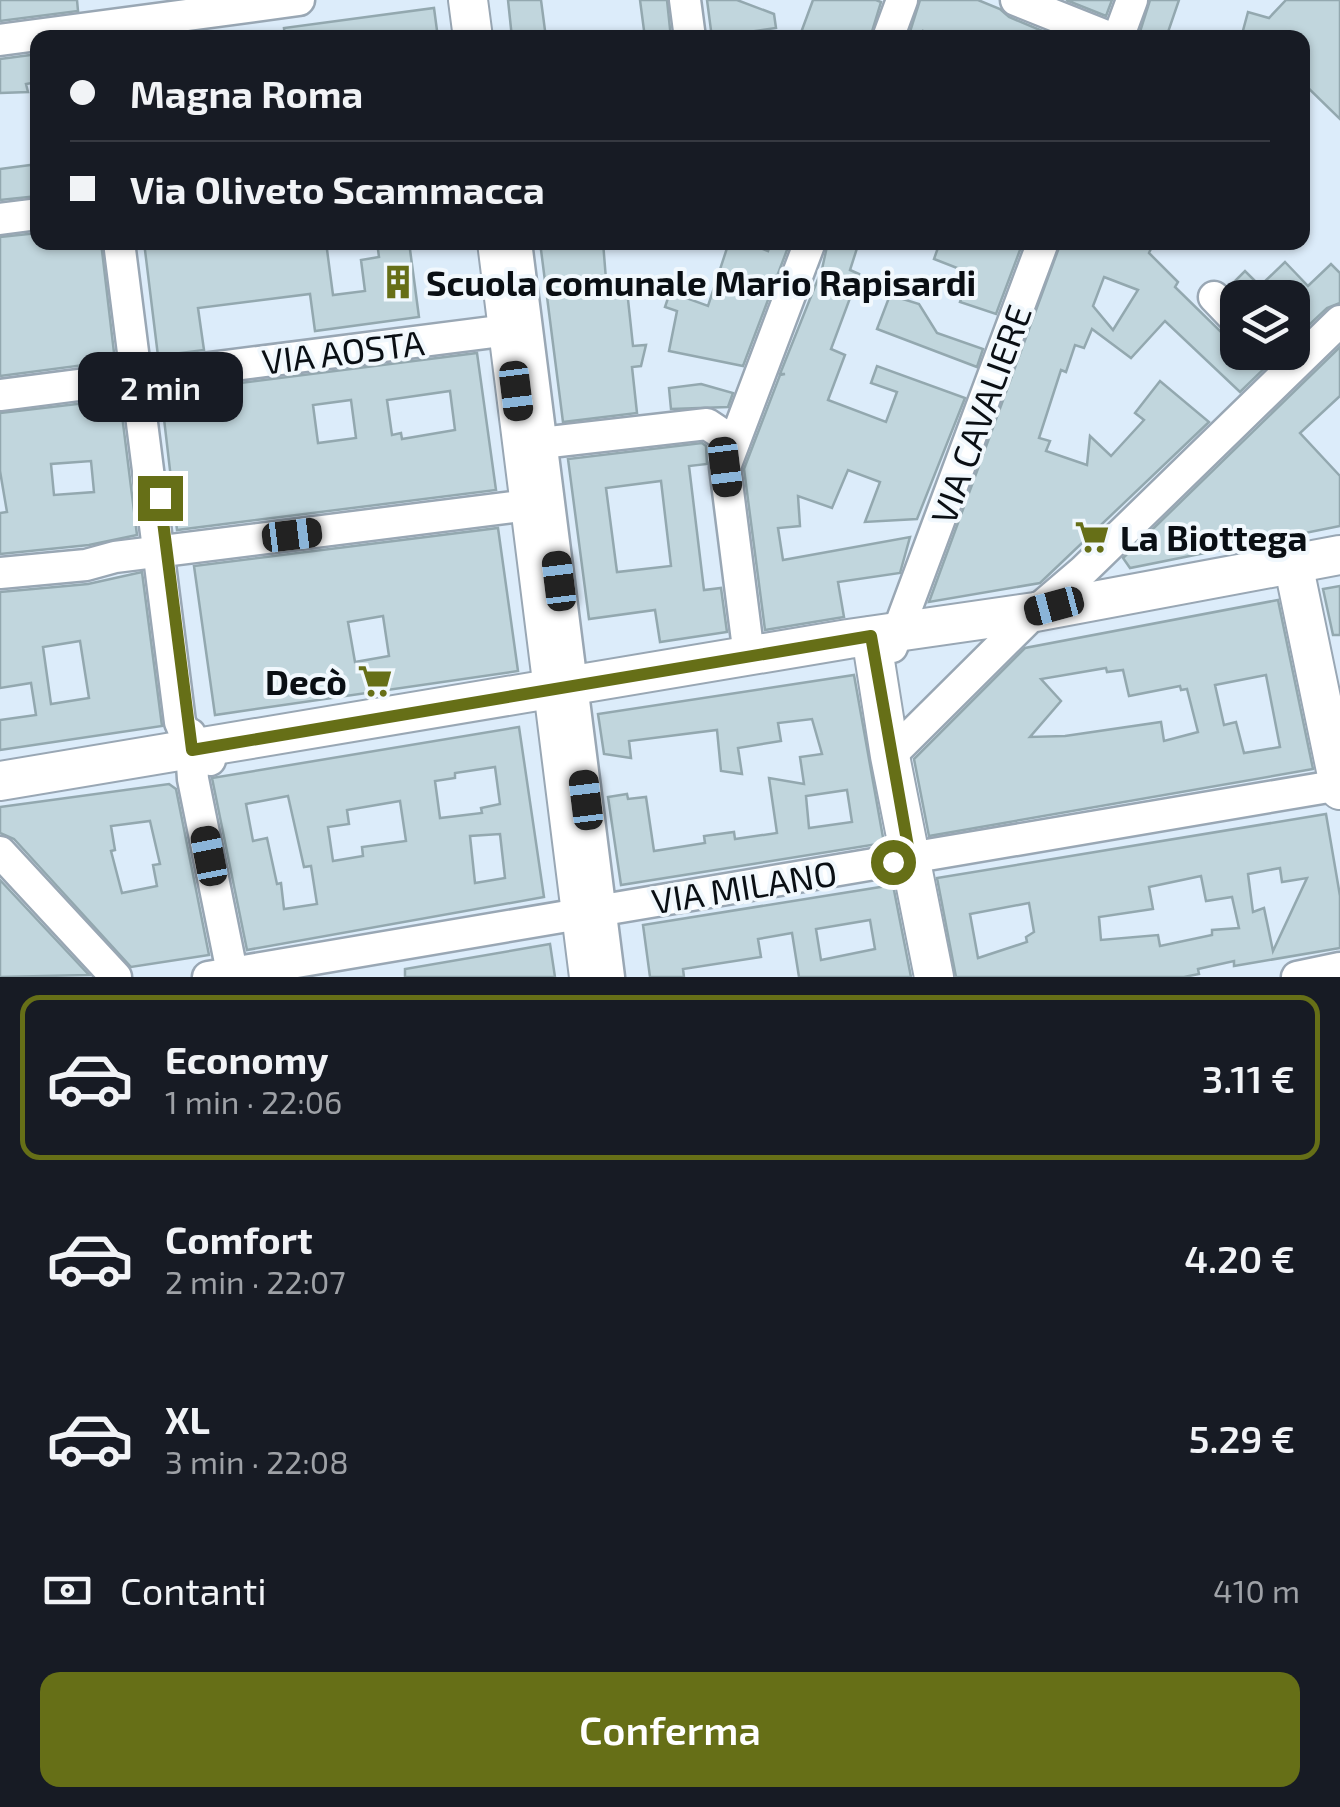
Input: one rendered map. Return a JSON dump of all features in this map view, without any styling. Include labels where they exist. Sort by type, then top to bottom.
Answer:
[{"type":"main road","points":[[468,0],[471,30]]},
{"type":"main road","points":[[499,250],[529,505],[562,687],[591,912],[589,977]]},
{"type":"main road","points":[[0,781],[873,635],[1034,612],[1091,574],[1294,563],[1340,554]]},
{"type":"main road","points":[[1294,563],[1340,786]]},
{"type":"main road","points":[[873,635],[890,756],[934,977]]},
{"type":"street","points":[[53,30],[299,0]]},
{"type":"street","points":[[486,0],[489,30]]},
{"type":"street","points":[[685,0],[689,30]]},
{"type":"street","points":[[891,30],[902,0]]},
{"type":"street","points":[[1016,0],[1093,30]]},
{"type":"street","points":[[1118,30],[1132,0]]},
{"type":"street","points":[[0,40],[30,34]]},
{"type":"street","points":[[0,219],[30,215]]},
{"type":"street","points":[[119,250],[140,377]]},
{"type":"street","points":[[129,250],[162,552],[224,976]]},
{"type":"street","points":[[517,250],[542,443],[562,687]]},
{"type":"street","points":[[749,656],[725,467],[807,250]]},
{"type":"street","name":"VIA CAVALIERE","points":[[873,635],[918,585],[1040,250]]},
{"type":"street","points":[[1214,297],[1220,303]]},
{"type":"street","points":[[1310,340],[1340,321]]},
{"type":"street","name":"VIA AOSTA","points":[[0,395],[508,330]]},
{"type":"street","points":[[1091,574],[1269,370]]},
{"type":"street","points":[[542,443],[708,424],[734,442]]},
{"type":"street","points":[[0,574],[529,505]]},
{"type":"street","points":[[890,756],[1034,612]]},
{"type":"street","name":"VIA MILANO","points":[[224,976],[1340,786]]},
{"type":"street","points":[[0,852],[116,977]]},
{"type":"street","points":[[591,912],[609,977]]},
{"type":"street","points":[[1297,977],[1340,968]]},
{"type":"building","points":[[0,0],[77,0],[78,11],[0,21]]},
{"type":"building","points":[[508,0],[541,0],[545,30],[511,30]]},
{"type":"building","points":[[640,0],[667,0],[670,30],[644,30]]},
{"type":"building","points":[[707,0],[737,0],[774,14],[776,28],[762,30],[711,30]]},
{"type":"building","points":[[813,0],[881,2],[872,30],[802,30]]},
{"type":"building","points":[[920,0],[978,0],[1040,30],[911,30]]},
{"type":"building","points":[[1066,0],[1112,0],[1106,16]]},
{"type":"building","points":[[1150,0],[1179,0],[1169,30],[1141,30]]},
{"type":"building","points":[[1286,0],[1340,0],[1340,119],[1310,90],[1310,30],[1243,30],[1248,12],[1269,18]]},
{"type":"building","points":[[434,8],[437,30],[284,30]]},
{"type":"building","points":[[30,55],[28,92],[0,93],[0,59]]},
{"type":"building","points":[[30,165],[30,197],[0,200],[0,169]]},
{"type":"building","points":[[30,234],[30,250],[102,250],[115,361],[0,376],[0,237]]},
{"type":"building","points":[[145,250],[327,250],[333,295],[365,291],[361,260],[379,257],[378,250],[410,250],[419,317],[315,331],[310,294],[198,308],[204,350],[158,356]]},
{"type":"building","points":[[541,250],[604,250],[607,292],[627,290],[633,346],[646,345],[641,366],[632,367],[637,413],[563,422]]},
{"type":"building","points":[[726,250],[787,250],[743,366],[669,351],[677,311],[665,307],[670,292],[708,306]]},
{"type":"building","points":[[826,250],[856,250],[850,270],[859,274],[831,349],[845,355],[828,400],[886,422],[897,392],[871,383],[877,366],[965,398],[917,519],[865,522],[880,482],[848,470],[832,508],[798,496],[800,526],[778,528],[783,560],[910,537],[900,573],[838,582],[844,617],[765,630],[744,469],[780,375],[785,374],[780,374]]},
{"type":"building","points":[[937,250],[1020,250],[996,314],[960,302],[970,273],[934,259]]},
{"type":"building","points":[[1058,250],[1150,250],[1178,282],[1175,287],[1220,331],[1220,370],[1263,370],[1240,392],[1165,321],[1131,358],[1092,329],[1084,348],[1075,345],[1066,372],[1061,370],[1039,438],[1050,441],[1046,451],[1087,465],[1090,436],[1111,456],[1144,420],[1135,413],[1160,381],[1209,422],[1040,583],[929,602]],"holes":[[[1104,277],[1138,290],[1113,330],[1093,306]]]},
{"type":"building","points":[[1285,262],[1302,280],[1266,280]]},
{"type":"building","points":[[1331,264],[1340,273],[1340,303],[1327,308],[1310,324],[1310,284]]},
{"type":"building","points":[[1245,271],[1254,280],[1236,280]]},
{"type":"building","points":[[890,295],[919,304],[937,333],[983,349],[977,367],[877,329]]},
{"type":"building","points":[[1340,347],[1340,396],[1300,433],[1340,476],[1340,526],[1130,568],[1123,558]]},
{"type":"building","points":[[477,353],[496,490],[177,530],[161,393]],"holes":[[[450,391],[455,430],[402,439],[401,433],[392,435],[387,400]],[[351,400],[356,438],[318,443],[313,405]]]},
{"type":"building","points":[[701,384],[733,393],[728,407],[671,409],[669,388]]},
{"type":"building","points":[[120,399],[137,535],[89,545],[0,554],[0,513],[7,512],[0,471],[0,413]],"holes":[[[91,461],[94,492],[54,495],[51,464]]]},
{"type":"building","points":[[702,443],[706,446],[707,464],[689,466],[704,590],[721,588],[727,632],[660,642],[655,610],[589,619],[568,459]],"holes":[[[661,481],[671,566],[617,572],[606,488]]]},
{"type":"building","points":[[498,528],[518,671],[215,715],[194,566]],"holes":[[[383,616],[389,656],[355,662],[348,622]]]},
{"type":"building","points":[[142,572],[162,726],[0,750],[0,720],[36,715],[31,683],[0,688],[0,592],[88,584]],"holes":[[[80,641],[89,698],[51,704],[43,647]]]},
{"type":"building","points":[[1340,586],[1340,635],[1333,635],[1323,589]]},
{"type":"building","points":[[1278,600],[1313,769],[929,836],[914,759],[1025,648]],"holes":[[[1106,668],[1107,672],[1123,670],[1129,696],[1180,686],[1181,690],[1187,689],[1198,732],[1164,741],[1161,722],[1030,737],[1061,701],[1041,679]],[[1266,675],[1280,747],[1244,753],[1236,722],[1224,725],[1215,685]]]},
{"type":"building","points":[[854,675],[884,843],[621,885],[608,797],[646,797],[654,851],[705,843],[704,836],[734,832],[735,839],[777,833],[769,778],[804,784],[800,757],[822,754],[812,719],[778,723],[781,741],[738,748],[742,774],[721,771],[717,730],[629,741],[631,758],[604,754],[598,714]],"holes":[[[847,790],[852,822],[809,828],[806,796]]]},
{"type":"building","points":[[519,727],[544,897],[247,950],[212,778]],"holes":[[[495,767],[500,804],[481,808],[482,813],[440,818],[435,781],[455,778],[455,773]],[[288,796],[304,867],[311,866],[317,904],[284,909],[281,883],[277,884],[267,838],[253,841],[246,804]],[[400,801],[406,841],[362,847],[363,856],[333,861],[328,827],[349,824],[347,810]],[[500,834],[505,878],[475,883],[470,836]]]},
{"type":"building","points":[[169,784],[176,789],[209,955],[131,967],[14,839],[0,833],[0,807]],"holes":[[[150,821],[160,864],[153,865],[157,886],[122,893],[111,851],[115,850],[111,826]]]},
{"type":"building","points":[[1326,814],[1340,896],[1340,948],[1234,966],[1234,961],[1198,969],[1199,974],[1184,977],[956,977],[937,878]],"holes":[[[1280,868],[1282,882],[1307,878],[1273,951],[1264,908],[1253,912],[1248,874]],[[1201,876],[1206,901],[1232,897],[1239,928],[1212,930],[1212,935],[1160,946],[1158,935],[1101,940],[1099,917],[1153,909],[1149,887]],[[1029,903],[1034,932],[1026,937],[1027,942],[978,958],[970,914]]]},
{"type":"building","points":[[0,880],[89,975],[0,977]]},
{"type":"building","points":[[893,885],[911,977],[799,977],[792,933],[758,939],[761,957],[683,969],[684,977],[650,977],[643,925]],"holes":[[[870,920],[875,949],[821,960],[816,929]]]},
{"type":"building","points":[[550,944],[555,977],[405,977],[405,969]]},
{"type":"place","name":"Scuola comunale Mario Rapisardi","points":[[398,282]]},
{"type":"place","name":"La Biottega","points":[[1092,537]]},
{"type":"place","name":"Decò","points":[[375,681]]},
{"type":"route","points":[[160,498],[192,750],[871,636],[910,858],[893,862]]}]
